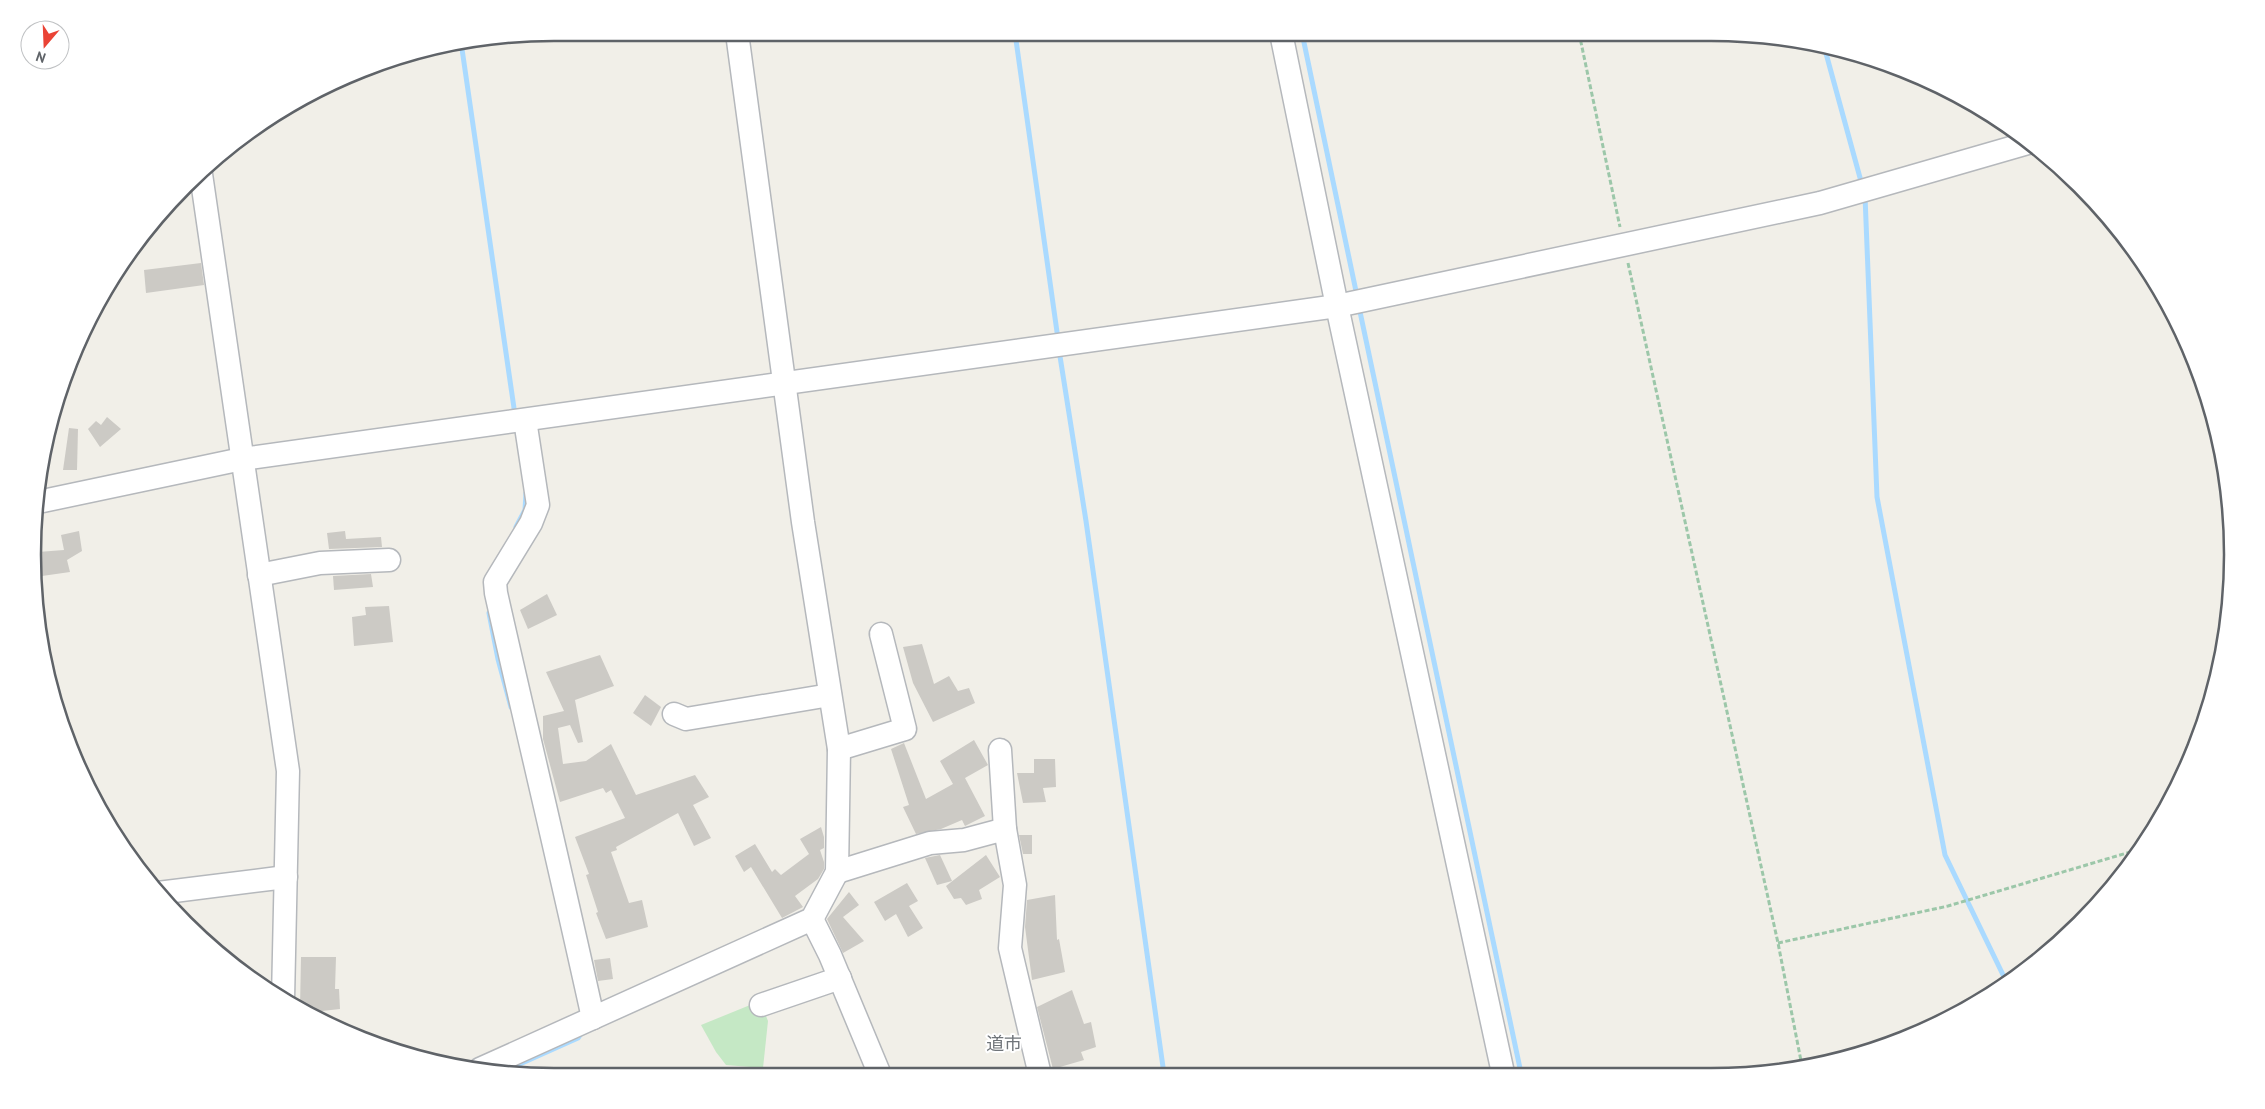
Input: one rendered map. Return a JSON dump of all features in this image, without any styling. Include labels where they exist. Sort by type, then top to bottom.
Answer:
[{"type":"street","points":[[493,1064],[812,919],[837,872],[839,749],[803,522],[786,384],[738,41]]},
{"type":"street","points":[[1283,41],[1337,306],[1502,1068]]},
{"type":"street","points":[[44,501],[242,459],[1337,306],[1820,203],[2020,145]]},
{"type":"street","points":[[202,182],[288,771],[283,990]]},
{"type":"street","points":[[525,420],[538,505],[531,522],[495,582],[496,593],[536,771],[556,846],[593,1018]]},
{"type":"street","points":[[259,575],[320,563],[389,560]]},
{"type":"street","points":[[839,749],[905,729],[881,634]]},
{"type":"street","points":[[674,714],[686,719],[830,695]]},
{"type":"street","points":[[1000,750],[1005,829],[1014,885],[1010,948],[1038,1068]]},
{"type":"street","points":[[837,872],[930,843],[964,840],[1005,829]]},
{"type":"street","points":[[168,892],[286,877]]},
{"type":"street","points":[[812,919],[840,978],[877,1068]]},
{"type":"street","points":[[761,1004],[840,978]]},
{"type":"path","points":[[1581,41],[1778,943],[1801,1060]]},
{"type":"path","points":[[1778,943],[1948,906],[2128,853]]},
{"type":"green space","points":[[760,1001],[768,1021],[763,1068],[726,1065],[716,1052],[701,1025]]},
{"type":"building","points":[[201,263],[204,285],[146,293],[144,270]]},
{"type":"building","points":[[107,417],[121,429],[100,447],[88,429],[96,421],[101,425]]},
{"type":"building","points":[[69,428],[78,429],[77,470],[63,470]]},
{"type":"building","points":[[79,531],[82,551],[67,560],[70,572],[42,576],[41,552],[64,550],[61,535]]},
{"type":"building","points":[[345,531],[346,539],[381,537],[382,547],[329,549],[327,533]]},
{"type":"building","points":[[371,574],[373,587],[334,590],[333,576]]},
{"type":"building","points":[[547,594],[557,615],[528,629],[520,610]]},
{"type":"building","points":[[389,606],[393,642],[354,646],[352,617],[366,615],[365,607]]},
{"type":"building","points":[[922,644],[934,684],[949,676],[958,691],[969,688],[975,703],[933,722],[913,683],[903,647]]},
{"type":"building","points":[[600,655],[614,686],[575,700],[583,742],[578,743],[570,725],[558,728],[563,764],[586,761],[611,744],[636,795],[695,775],[709,797],[693,805],[711,838],[694,846],[678,813],[616,847],[617,850],[611,852],[629,903],[642,900],[648,927],[606,939],[596,913],[598,912],[586,875],[589,874],[575,837],[625,818],[611,790],[606,793],[603,788],[560,802],[543,739],[543,716],[564,711],[546,672]]},
{"type":"building","points":[[645,695],[661,707],[651,726],[633,713]]},
{"type":"building","points":[[974,740],[988,765],[965,778],[985,816],[965,826],[962,820],[941,829],[916,834],[903,807],[909,805],[891,749],[904,743],[926,799],[953,784],[940,761]]},
{"type":"building","points":[[1034,759],[1055,759],[1056,787],[1043,788],[1046,802],[1023,803],[1017,773],[1034,773]]},
{"type":"building","points":[[821,827],[824,837],[824,848],[820,850],[824,869],[818,879],[795,896],[803,907],[782,918],[751,867],[744,872],[735,856],[755,844],[772,872],[775,869],[781,875],[809,854],[800,839]]},
{"type":"building","points":[[1019,835],[1032,835],[1032,854],[1023,854]]},
{"type":"building","points":[[940,855],[952,881],[937,885],[925,858]]},
{"type":"building","points":[[986,855],[1000,877],[979,890],[982,899],[966,905],[961,898],[954,899],[946,886]]},
{"type":"building","points":[[907,883],[918,901],[909,906],[923,928],[908,937],[896,914],[885,921],[874,902]]},
{"type":"building","points":[[849,892],[859,905],[843,917],[864,941],[843,953],[827,919]]},
{"type":"building","points":[[1055,895],[1057,940],[1059,939],[1065,972],[1032,980],[1025,927],[1027,900]]},
{"type":"building","points":[[301,957],[336,957],[335,989],[339,989],[340,1009],[322,1012],[300,1000]]},
{"type":"building","points":[[610,958],[613,979],[598,981],[594,960]]},
{"type":"building","points":[[1072,990],[1084,1024],[1091,1022],[1096,1047],[1081,1052],[1084,1060],[1053,1068],[1037,1007]]},
{"type":"waterway","points":[[1016,41],[1058,339]]},
{"type":"waterway","points":[[1304,41],[1357,296]]},
{"type":"waterway","points":[[462,50],[515,415]]},
{"type":"waterway","points":[[1826,55],[1862,185]]},
{"type":"waterway","points":[[1865,196],[1877,497],[1945,855],[2003,976]]},
{"type":"waterway","points":[[1359,307],[1520,1068]]},
{"type":"waterway","points":[[1059,350],[1086,521],[1163,1068]]},
{"type":"waterway","points":[[516,527],[525,510],[526,493]]},
{"type":"waterway","points":[[489,613],[498,659],[511,707]]},
{"type":"waterway","points":[[515,1066],[578,1038],[582,1032]]},
{"type":"district","name":"道市","points":[[1004,1043]]}]
